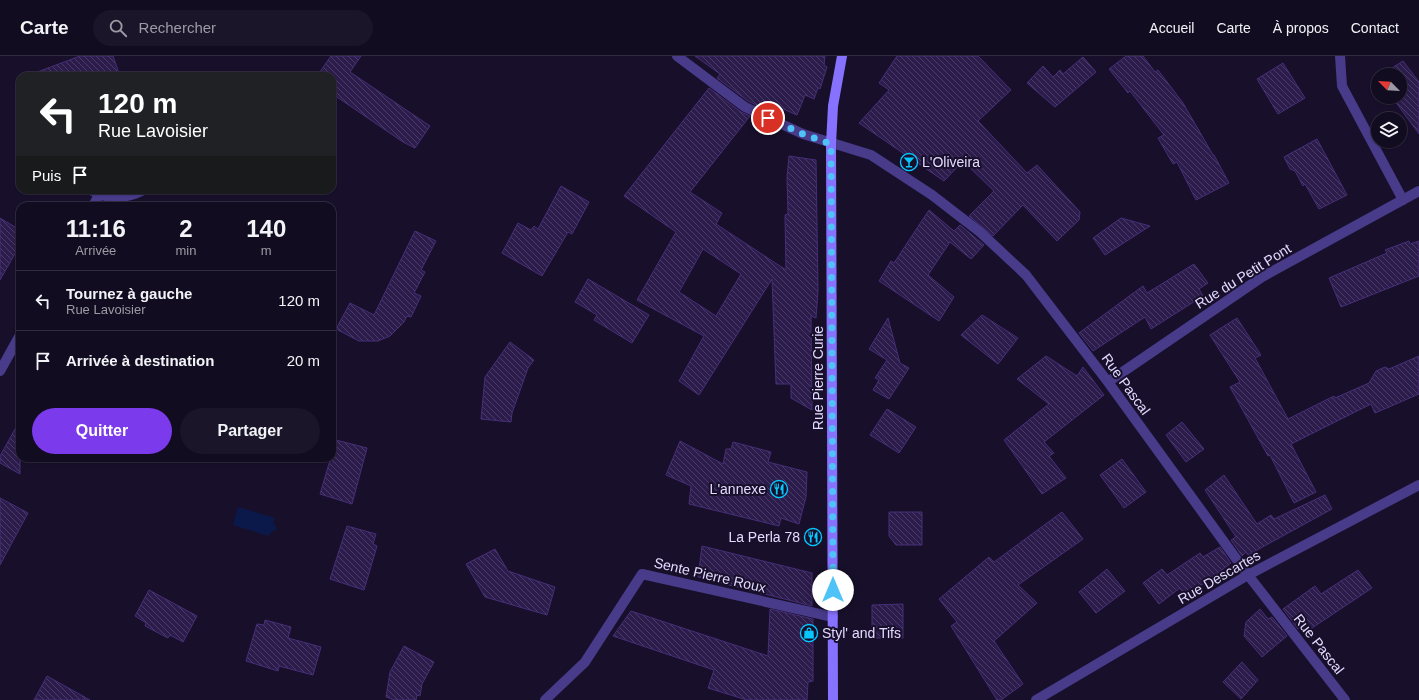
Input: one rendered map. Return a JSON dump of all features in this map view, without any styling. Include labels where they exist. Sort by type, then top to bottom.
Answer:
[{"type":"street","name":"Rue Pascal","points":[[677,56],[745,107],[803,134],[831,144],[871,155],[932,195],[980,232],[1026,275],[1108,382],[1248,575],[1345,700]]},
{"type":"street","name":"Rue Pierre Curie","points":[[833,700],[831,144],[833,106],[842,56]]},
{"type":"street","points":[[1340,56],[1342,86],[1403,200]]},
{"type":"street","name":"Rue du Petit Pont","points":[[1108,382],[1262,277],[1419,191]]},
{"type":"street","points":[[101,194],[114,198],[135,194]]},
{"type":"street","points":[[0,371],[16,342]]},
{"type":"street","name":"Rue Descartes","points":[[1036,700],[1248,575],[1419,485]]},
{"type":"street","name":"Sente Pierre Roux","points":[[545,700],[585,662],[642,574],[833,617]]},
{"type":"water","points":[[238,507],[275,518],[273,523],[276,526],[276,530],[271,532],[269,536],[233,525]]},
{"type":"building","points":[[80,56],[113,56],[119,72],[37,72]]},
{"type":"building","points":[[331,56],[361,56],[350,72],[430,126],[415,148],[403,142],[336,96],[336,72],[320,72]]},
{"type":"building","points":[[695,56],[825,56],[824,65],[827,67],[820,89],[818,88],[814,99],[805,95],[797,115],[762,100],[758,106],[748,101],[717,78],[720,74]]},
{"type":"building","points":[[897,56],[978,56],[1011,90],[978,121],[1027,173],[1037,165],[1080,212],[1079,220],[1057,241],[1023,205],[993,236],[969,216],[994,191],[963,161],[944,181],[859,123],[889,90],[879,83]]},
{"type":"building","points":[[1126,56],[1143,56],[1155,72],[1158,70],[1183,103],[1229,183],[1196,200],[1177,162],[1173,164],[1158,138],[1164,135],[1130,91],[1128,93],[1109,69]]},
{"type":"building","points":[[1083,57],[1096,72],[1055,107],[1027,83],[1043,66],[1053,77],[1060,70],[1063,74]]},
{"type":"building","points":[[1403,61],[1419,82],[1419,134],[1407,118],[1407,112],[1403,112],[1397,104],[1407,104],[1407,68],[1392,68]]},
{"type":"building","points":[[1283,63],[1305,98],[1278,114],[1257,79]]},
{"type":"building","points":[[709,88],[741,112],[750,116],[690,192],[722,213],[716,224],[786,270],[785,215],[788,214],[787,177],[789,156],[816,160],[818,290],[816,318],[811,316],[812,410],[791,398],[791,384],[776,384],[772,279],[699,395],[679,381],[704,336],[637,300],[676,232],[624,196]],"holes":[[[703,249],[741,274],[716,316],[679,292]]]},
{"type":"building","points":[[1317,139],[1347,195],[1319,209],[1305,184],[1303,186],[1295,171],[1290,169],[1284,157]]},
{"type":"building","points":[[561,186],[589,202],[572,234],[568,232],[542,276],[502,253],[518,223],[531,230],[534,226],[538,229]]},
{"type":"building","points":[[929,210],[954,231],[960,225],[984,245],[971,259],[950,242],[928,275],[954,297],[939,321],[879,281],[891,261],[894,263]]},
{"type":"building","points":[[0,218],[16,228],[16,252],[0,280]]},
{"type":"building","points":[[1121,218],[1150,226],[1105,255],[1093,238]]},
{"type":"building","points":[[415,231],[436,241],[421,270],[425,272],[414,293],[421,296],[411,317],[407,316],[404,322],[390,336],[378,341],[359,341],[336,329],[350,303],[374,315]]},
{"type":"building","points":[[1409,241],[1410,244],[1419,241],[1419,276],[1341,307],[1329,278],[1387,253],[1385,250]]},
{"type":"building","points":[[1194,264],[1208,283],[1199,289],[1203,296],[1151,329],[1145,317],[1093,351],[1079,333],[1143,286],[1147,293]]},
{"type":"building","points":[[588,279],[649,315],[632,343],[594,320],[597,315],[575,302]]},
{"type":"building","points":[[982,315],[1018,338],[998,364],[961,335]]},
{"type":"building","points":[[888,318],[900,363],[909,368],[889,399],[873,390],[879,380],[875,378],[887,360],[869,349]]},
{"type":"building","points":[[1237,318],[1261,355],[1255,358],[1288,419],[1334,396],[1335,398],[1369,383],[1376,371],[1385,367],[1389,369],[1419,356],[1419,394],[1375,413],[1371,404],[1291,444],[1316,492],[1294,503],[1270,455],[1268,456],[1230,387],[1240,382],[1210,335]]},
{"type":"building","points":[[510,342],[534,360],[528,368],[512,413],[511,422],[481,419],[485,377]]},
{"type":"building","points":[[1046,356],[1077,376],[1083,367],[1104,395],[1044,442],[1054,453],[1049,456],[1066,478],[1042,494],[1004,440],[1049,404],[1017,379]]},
{"type":"building","points":[[887,409],[916,427],[899,453],[870,435]]},
{"type":"building","points":[[1182,422],[1204,449],[1186,462],[1166,435]]},
{"type":"building","points":[[16,427],[16,462],[20,462],[20,474],[0,463],[0,456]]},
{"type":"building","points":[[336,440],[367,448],[352,504],[320,494],[329,462],[336,462]]},
{"type":"building","points":[[680,441],[723,464],[726,449],[731,449],[733,442],[771,452],[768,462],[807,472],[806,497],[799,524],[781,518],[779,526],[689,504],[691,486],[666,475]]},
{"type":"building","points":[[1122,459],[1146,492],[1124,508],[1100,475]]},
{"type":"building","points":[[1224,475],[1257,524],[1271,515],[1274,519],[1325,495],[1332,509],[1248,555],[1246,552],[1242,556],[1231,540],[1236,537],[1205,490]]},
{"type":"building","points":[[0,498],[28,513],[0,565]]},
{"type":"building","points":[[889,512],[922,512],[922,545],[896,545],[889,536]]},
{"type":"building","points":[[1062,512],[1083,539],[1018,585],[1037,603],[994,641],[1023,684],[1001,700],[997,700],[951,626],[957,622],[939,599],[989,557],[994,562]]},
{"type":"building","points":[[347,526],[376,534],[373,544],[377,546],[364,590],[330,579]]},
{"type":"building","points":[[702,546],[812,573],[812,606],[698,577]]},
{"type":"building","points":[[1220,547],[1231,563],[1203,584],[1184,594],[1180,588],[1159,604],[1143,583],[1162,569],[1167,575],[1200,553],[1203,557]]},
{"type":"building","points":[[495,549],[508,571],[555,587],[547,615],[485,597],[466,564]]},
{"type":"building","points":[[1107,569],[1125,591],[1096,613],[1079,592]]},
{"type":"building","points":[[1358,570],[1372,588],[1309,630],[1305,625],[1298,629],[1283,609],[1315,586],[1321,594]]},
{"type":"building","points":[[149,590],[197,616],[183,642],[170,635],[168,638],[145,626],[146,623],[135,616]]},
{"type":"building","points":[[903,604],[903,638],[872,638],[872,605]]},
{"type":"building","points":[[770,609],[813,619],[813,681],[808,682],[807,700],[747,700],[708,688],[714,670],[613,636],[631,611],[768,656]]},
{"type":"building","points":[[1260,609],[1268,619],[1272,617],[1287,636],[1262,657],[1244,636],[1246,622]]},
{"type":"building","points":[[265,620],[291,627],[288,638],[321,647],[313,675],[279,666],[278,671],[246,661],[257,624],[264,625]]},
{"type":"building","points":[[404,646],[434,662],[422,684],[420,696],[417,695],[416,700],[395,700],[386,697],[390,672]]},
{"type":"building","points":[[1242,662],[1258,680],[1241,699],[1223,682]]},
{"type":"building","points":[[47,676],[90,700],[34,700]]},
{"type":"place","name":"L'Oliveira","points":[[909,162]]},
{"type":"place","name":"L'annexe","points":[[779,489]]},
{"type":"place","name":"La Perla 78","points":[[813,537]]},
{"type":"place","name":"Styl' and Tifs","points":[[809,633]]},
{"type":"route","points":[[768,118],[803,134],[831,144],[833,590]]}]
